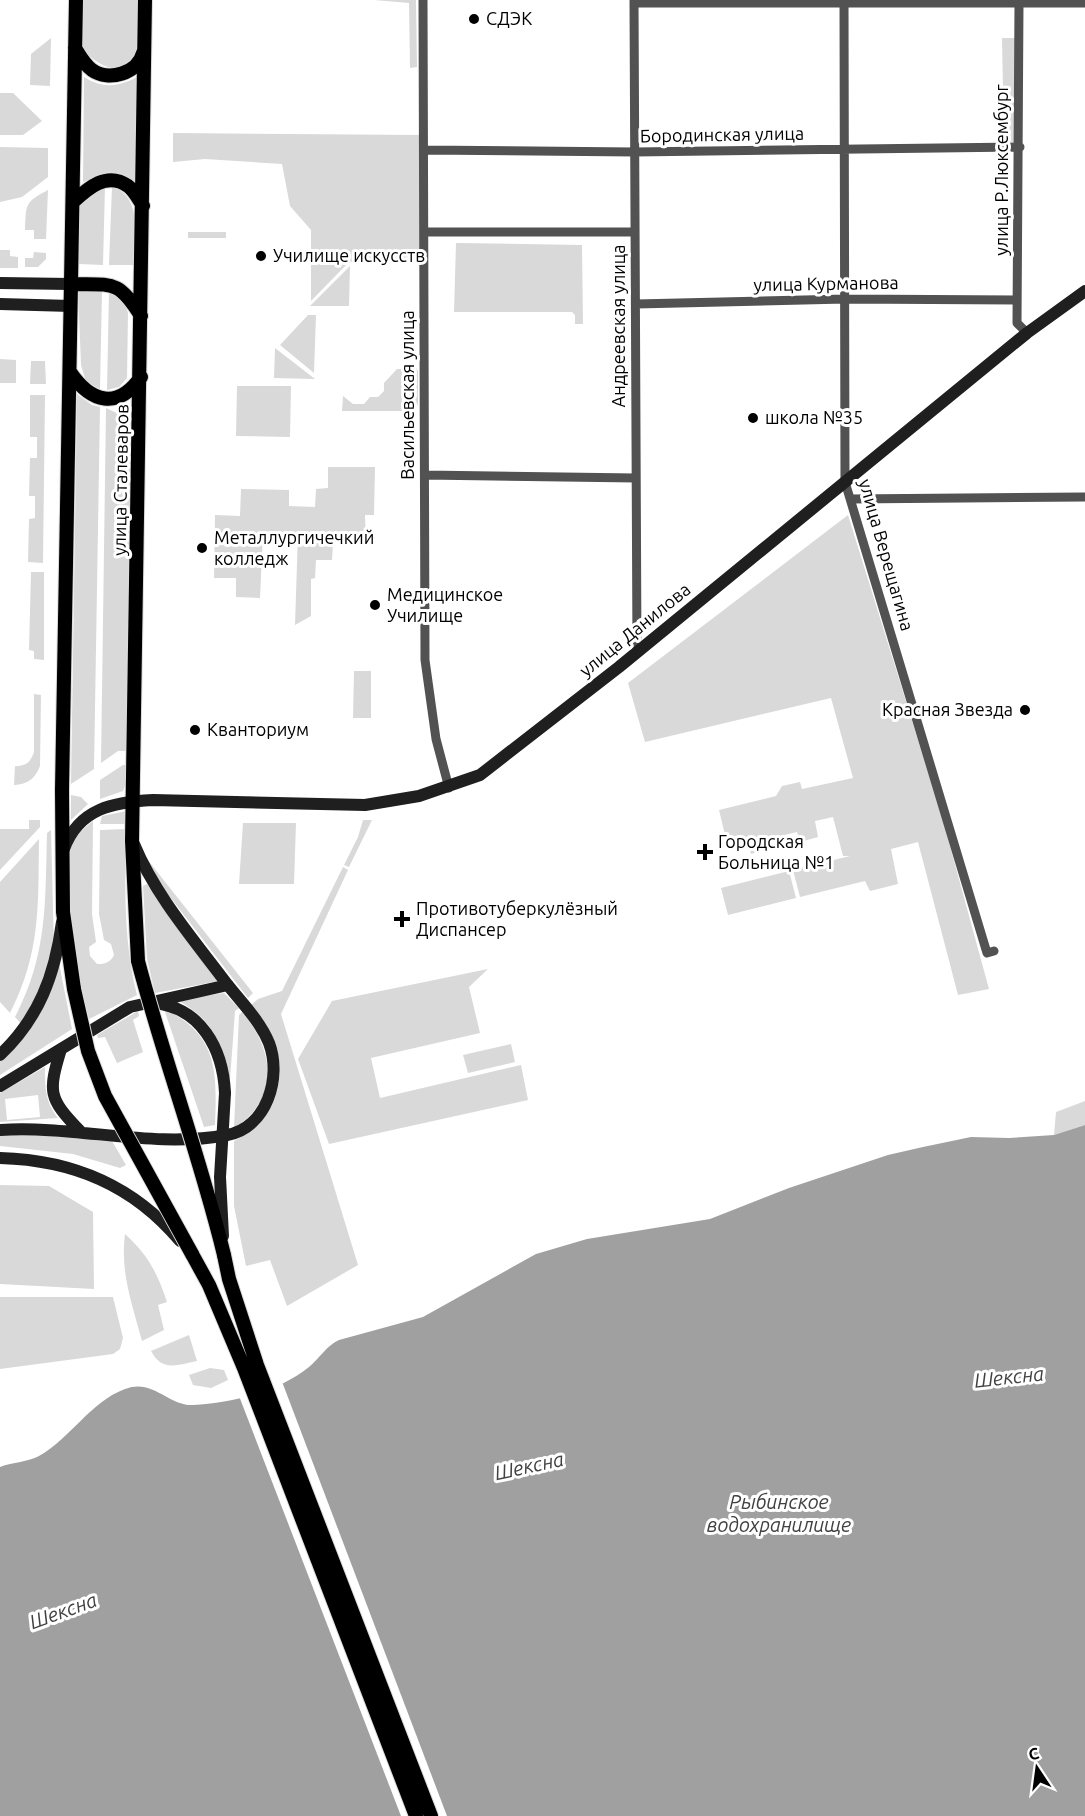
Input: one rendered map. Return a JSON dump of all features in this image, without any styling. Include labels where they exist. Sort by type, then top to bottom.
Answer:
[{"type":"main road","points":[[76,0],[62,856],[63,912],[74,989],[88,1051],[105,1096],[209,1286],[244,1368],[416,1816]]},
{"type":"main road","name":"улица Сталеваров","points":[[145,0],[142,318],[132,841],[138,961],[157,1033],[196,1151],[229,1278],[257,1365],[431,1816]]},
{"type":"main road","points":[[75,48],[83,62],[94,71],[111,76],[131,70],[141,61],[144,47]]},
{"type":"main road","points":[[73,202],[92,184],[109,180],[128,186],[143,206]]},
{"type":"main road","points":[[0,283],[106,285],[122,289],[142,318]]},
{"type":"main road","name":"улица Данилова","points":[[62,856],[73,829],[87,816],[107,806],[133,801],[365,805],[393,802],[449,788],[495,766],[1027,333],[1085,291]]},
{"type":"main road","points":[[0,304],[70,306]]},
{"type":"main road","points":[[70,372],[87,392],[103,399],[128,393],[141,377]]},
{"type":"main road","points":[[0,1130],[80,1131],[186,1138],[229,1135],[249,1125],[271,1093],[275,1067],[264,1031],[150,879],[132,841]]},
{"type":"main road","points":[[0,1055],[28,1024],[42,1002],[59,948],[63,912]]},
{"type":"main road","points":[[0,1086],[138,1004],[228,985]]},
{"type":"main road","points":[[138,1004],[167,1005],[189,1014],[201,1024],[219,1056],[225,1093],[220,1177],[224,1255]]},
{"type":"main road","points":[[61,1049],[51,1084],[59,1108],[80,1131]]},
{"type":"main road","points":[[0,1158],[29,1159],[87,1172],[130,1194],[164,1221],[192,1254]]},
{"type":"street","name":"Васильевская улица","points":[[423,0],[425,660],[436,739],[449,788]]},
{"type":"street","points":[[634,2],[1085,3]]},
{"type":"street","name":"Андреевская улица","points":[[634,2],[637,652]]},
{"type":"street","name":"улица Верещагина","points":[[844,2],[845,482],[987,953],[994,951]]},
{"type":"street","name":"улица Р.Люксембург","points":[[1018,3],[1020,147],[1017,323],[1027,333]]},
{"type":"street","name":"Бородинская улица","points":[[424,150],[635,152],[1020,147]]},
{"type":"street","points":[[425,231],[635,232]]},
{"type":"street","name":"улица Курманова","points":[[636,304],[845,299],[1017,300]]},
{"type":"street","points":[[424,476],[636,478]]},
{"type":"street","points":[[851,499],[1085,497]]},
{"type":"shaded area","points":[[83,0],[140,0],[139,47],[135,58],[129,64],[122,68],[105,66],[82,48]]},
{"type":"shaded area","points":[[374,0],[416,0],[417,67],[410,68],[409,3]]},
{"type":"shaded area","points":[[51,38],[50,86],[30,85],[31,54]]},
{"type":"shaded area","points":[[1002,38],[1015,38],[1016,144],[1004,144]]},
{"type":"shaded area","points":[[139,76],[138,182],[109,172],[83,182],[84,77],[104,85],[111,85]]},
{"type":"shaded area","points":[[0,93],[13,93],[42,121],[23,135],[0,135]]},
{"type":"shaded area","points":[[173,133],[421,135],[422,260],[349,262],[311,301],[311,230],[290,206],[282,164],[205,159],[173,162]]},
{"type":"shaded area","points":[[0,147],[48,148],[48,177],[22,197],[0,202]]},
{"type":"shaded area","points":[[105,186],[103,265],[79,264],[79,203],[81,199]]},
{"type":"shaded area","points":[[112,186],[122,192],[133,209],[135,231],[133,265],[109,265]]},
{"type":"shaded area","points":[[48,190],[46,239],[34,239],[34,230],[25,230],[28,205]]},
{"type":"shaded area","points":[[188,232],[226,232],[226,238],[188,238]]},
{"type":"shaded area","points":[[456,243],[582,245],[583,324],[575,324],[575,315],[572,312],[454,312]]},
{"type":"shaded area","points":[[0,250],[10,250],[10,256],[18,257],[18,268],[0,268]]},
{"type":"shaded area","points":[[34,252],[46,253],[46,259],[38,267],[25,267],[25,258],[33,258]]},
{"type":"shaded area","points":[[350,266],[349,306],[310,306]]},
{"type":"shaded area","points":[[78,290],[102,290],[100,389],[86,382],[81,365]]},
{"type":"shaded area","points":[[109,291],[123,297],[128,313],[127,378],[119,387],[107,390]]},
{"type":"shaded area","points":[[308,315],[316,315],[314,373],[280,345]]},
{"type":"shaded area","points":[[275,348],[315,379],[274,378]]},
{"type":"shaded area","points":[[0,359],[16,360],[16,383],[0,383]]},
{"type":"shaded area","points":[[31,361],[45,361],[46,384],[30,384]]},
{"type":"shaded area","points":[[409,368],[416,368],[418,371],[418,404],[414,412],[409,413]]},
{"type":"shaded area","points":[[397,369],[402,369],[402,411],[342,411],[343,396],[353,404],[364,404],[370,397],[378,397],[384,391],[384,383]]},
{"type":"shaded area","points":[[237,386],[291,386],[290,437],[236,436]]},
{"type":"shaded area","points":[[77,394],[92,405],[100,407],[94,769],[71,784]]},
{"type":"shaded area","points":[[30,395],[45,395],[43,563],[28,562],[29,519],[35,518],[35,496],[29,496],[30,458],[37,458],[37,437],[30,437]]},
{"type":"shaded area","points":[[106,408],[123,416],[131,429],[126,751],[118,751],[101,763]]},
{"type":"shaded area","points":[[328,467],[375,467],[374,515],[365,515],[366,544],[333,542],[332,560],[316,560],[315,578],[311,579],[311,616],[295,625],[298,533],[263,532],[260,598],[236,597],[236,578],[214,578],[215,515],[240,516],[241,489],[289,490],[289,506],[315,507],[316,489],[328,488]]},
{"type":"shaded area","points":[[848,515],[942,817],[989,989],[958,995],[918,842],[891,849],[898,884],[870,891],[865,881],[800,897],[793,870],[850,856],[843,856],[833,817],[815,821],[818,837],[800,842],[797,832],[768,839],[770,849],[751,854],[747,838],[727,843],[719,810],[776,796],[782,786],[800,782],[802,789],[853,778],[831,698],[645,742],[628,683]]},
{"type":"shaded area","points":[[31,572],[44,572],[44,660],[34,659],[34,651],[29,650]]},
{"type":"shaded area","points":[[354,671],[371,671],[371,718],[353,718]]},
{"type":"shaded area","points":[[34,694],[41,695],[40,766],[30,780],[14,785],[15,766],[27,763],[34,752]]},
{"type":"shaded area","points":[[123,765],[127,765],[127,780],[123,791],[100,799],[100,780]]},
{"type":"shaded area","points":[[71,795],[81,797],[88,804],[71,820]]},
{"type":"shaded area","points":[[127,811],[126,824],[100,824],[102,816]]},
{"type":"shaded area","points":[[29,820],[40,820],[40,827],[0,870],[0,829],[29,829]]},
{"type":"shaded area","points":[[363,820],[372,820],[349,867],[344,865],[358,837]]},
{"type":"shaded area","points":[[93,821],[92,914],[96,942],[89,947],[90,956],[97,964],[100,964],[109,961],[114,955],[111,944],[104,940],[99,914],[100,830],[126,829],[127,933],[137,995],[89,1019],[80,981],[67,882],[72,845]]},
{"type":"shaded area","points":[[243,823],[296,823],[294,884],[239,884]]},
{"type":"shaded area","points":[[51,830],[54,947],[44,986],[23,1026],[15,1017],[26,994],[39,949],[45,905],[47,833]]},
{"type":"shaded area","points":[[39,839],[38,907],[33,949],[20,991],[10,1013],[0,1002],[0,882]]},
{"type":"shaded area","points":[[147,859],[253,993],[248,998],[150,871]]},
{"type":"shaded area","points":[[343,867],[348,870],[281,1014],[358,1265],[287,1306],[270,1260],[246,1266],[234,1206],[234,1141],[252,1129],[265,1115],[274,1097],[277,1075],[270,1052],[250,1006],[258,999],[282,991]]},
{"type":"shaded area","points":[[789,871],[796,898],[728,915],[721,888]]},
{"type":"shaded area","points":[[147,884],[219,981],[155,993],[147,959],[143,886]]},
{"type":"shaded area","points":[[59,963],[72,1029],[0,1075],[0,1061],[29,1028]]},
{"type":"shaded area","points":[[488,969],[469,987],[480,1033],[371,1058],[380,1098],[521,1065],[528,1100],[329,1144],[298,1059],[332,1001]]},
{"type":"shaded area","points":[[224,993],[239,1008],[235,1011],[230,1080],[214,1033],[199,1016],[177,1000]]},
{"type":"shaded area","points":[[164,1009],[182,1019],[195,1030],[210,1056],[214,1072],[215,1125],[204,1127]]},
{"type":"shaded area","points":[[138,1011],[139,1016],[133,1020],[143,1052],[117,1063],[105,1037],[98,1038],[97,1035]]},
{"type":"shaded area","points":[[242,1012],[253,1026],[261,1042],[268,1073],[266,1088],[260,1103],[234,1128],[239,1015]]},
{"type":"shaded area","points":[[511,1044],[515,1062],[468,1073],[463,1055]]},
{"type":"shaded area","points":[[45,1067],[48,1100],[58,1118],[0,1122],[0,1093]],"holes":[[[38,1095],[40,1117],[7,1120],[5,1099]]]},
{"type":"shaded area","points":[[1085,1101],[1085,1125],[1054,1135],[1056,1112]]},
{"type":"shaded area","points":[[0,1135],[36,1135],[112,1141],[126,1165],[120,1168],[73,1154],[0,1146]]},
{"type":"shaded area","points":[[0,1185],[49,1186],[93,1212],[94,1289],[0,1284]]},
{"type":"shaded area","points":[[125,1234],[140,1249],[151,1265],[167,1302],[158,1305],[164,1330],[142,1341],[126,1275]]},
{"type":"shaded area","points":[[0,1297],[113,1297],[123,1338],[120,1349],[113,1354],[0,1369]]},
{"type":"shaded area","points":[[189,1335],[197,1361],[177,1365],[165,1364],[155,1358],[151,1351]]},
{"type":"shaded area","points":[[210,1368],[224,1370],[228,1380],[211,1388],[193,1385],[189,1375]]},
{"type":"water","name":"Рыбинское водохранилище","points":[[1085,1125],[1085,1816],[0,1816],[0,1467],[39,1456],[61,1440],[101,1402],[125,1389],[135,1387],[152,1389],[176,1401],[193,1405],[223,1402],[254,1395],[297,1376],[313,1364],[330,1345],[339,1340],[423,1317],[536,1254],[587,1239],[710,1219],[789,1188],[888,1155],[971,1137],[1009,1138],[1054,1135]]},
{"type":"pier","points":[[281,1379],[447,1816],[401,1816],[239,1396]]},
{"type":"place","name":"СДЭК","points":[[474,19]]},
{"type":"place","name":"Училище искусств","points":[[261,256]]},
{"type":"place","name":"школа №35","points":[[753,418]]},
{"type":"place","name":"Металлургичечкий колледж","points":[[202,548]]},
{"type":"place","name":"Медицинское Училище","points":[[375,605]]},
{"type":"place","name":"Красная Звезда","points":[[1025,710]]},
{"type":"place","name":"Кванториум","points":[[195,730]]},
{"type":"place","name":"Городская Больница №1","points":[[705,852]]},
{"type":"place","name":"Противотуберкулёзный Диспансер","points":[[402,919]]},
{"type":"water label","name":"Шексна","points":[[1009,1377]]},
{"type":"water label","name":"Шексна","points":[[529,1466]]},
{"type":"water label","name":"Шексна","points":[[63,1611]]}]
